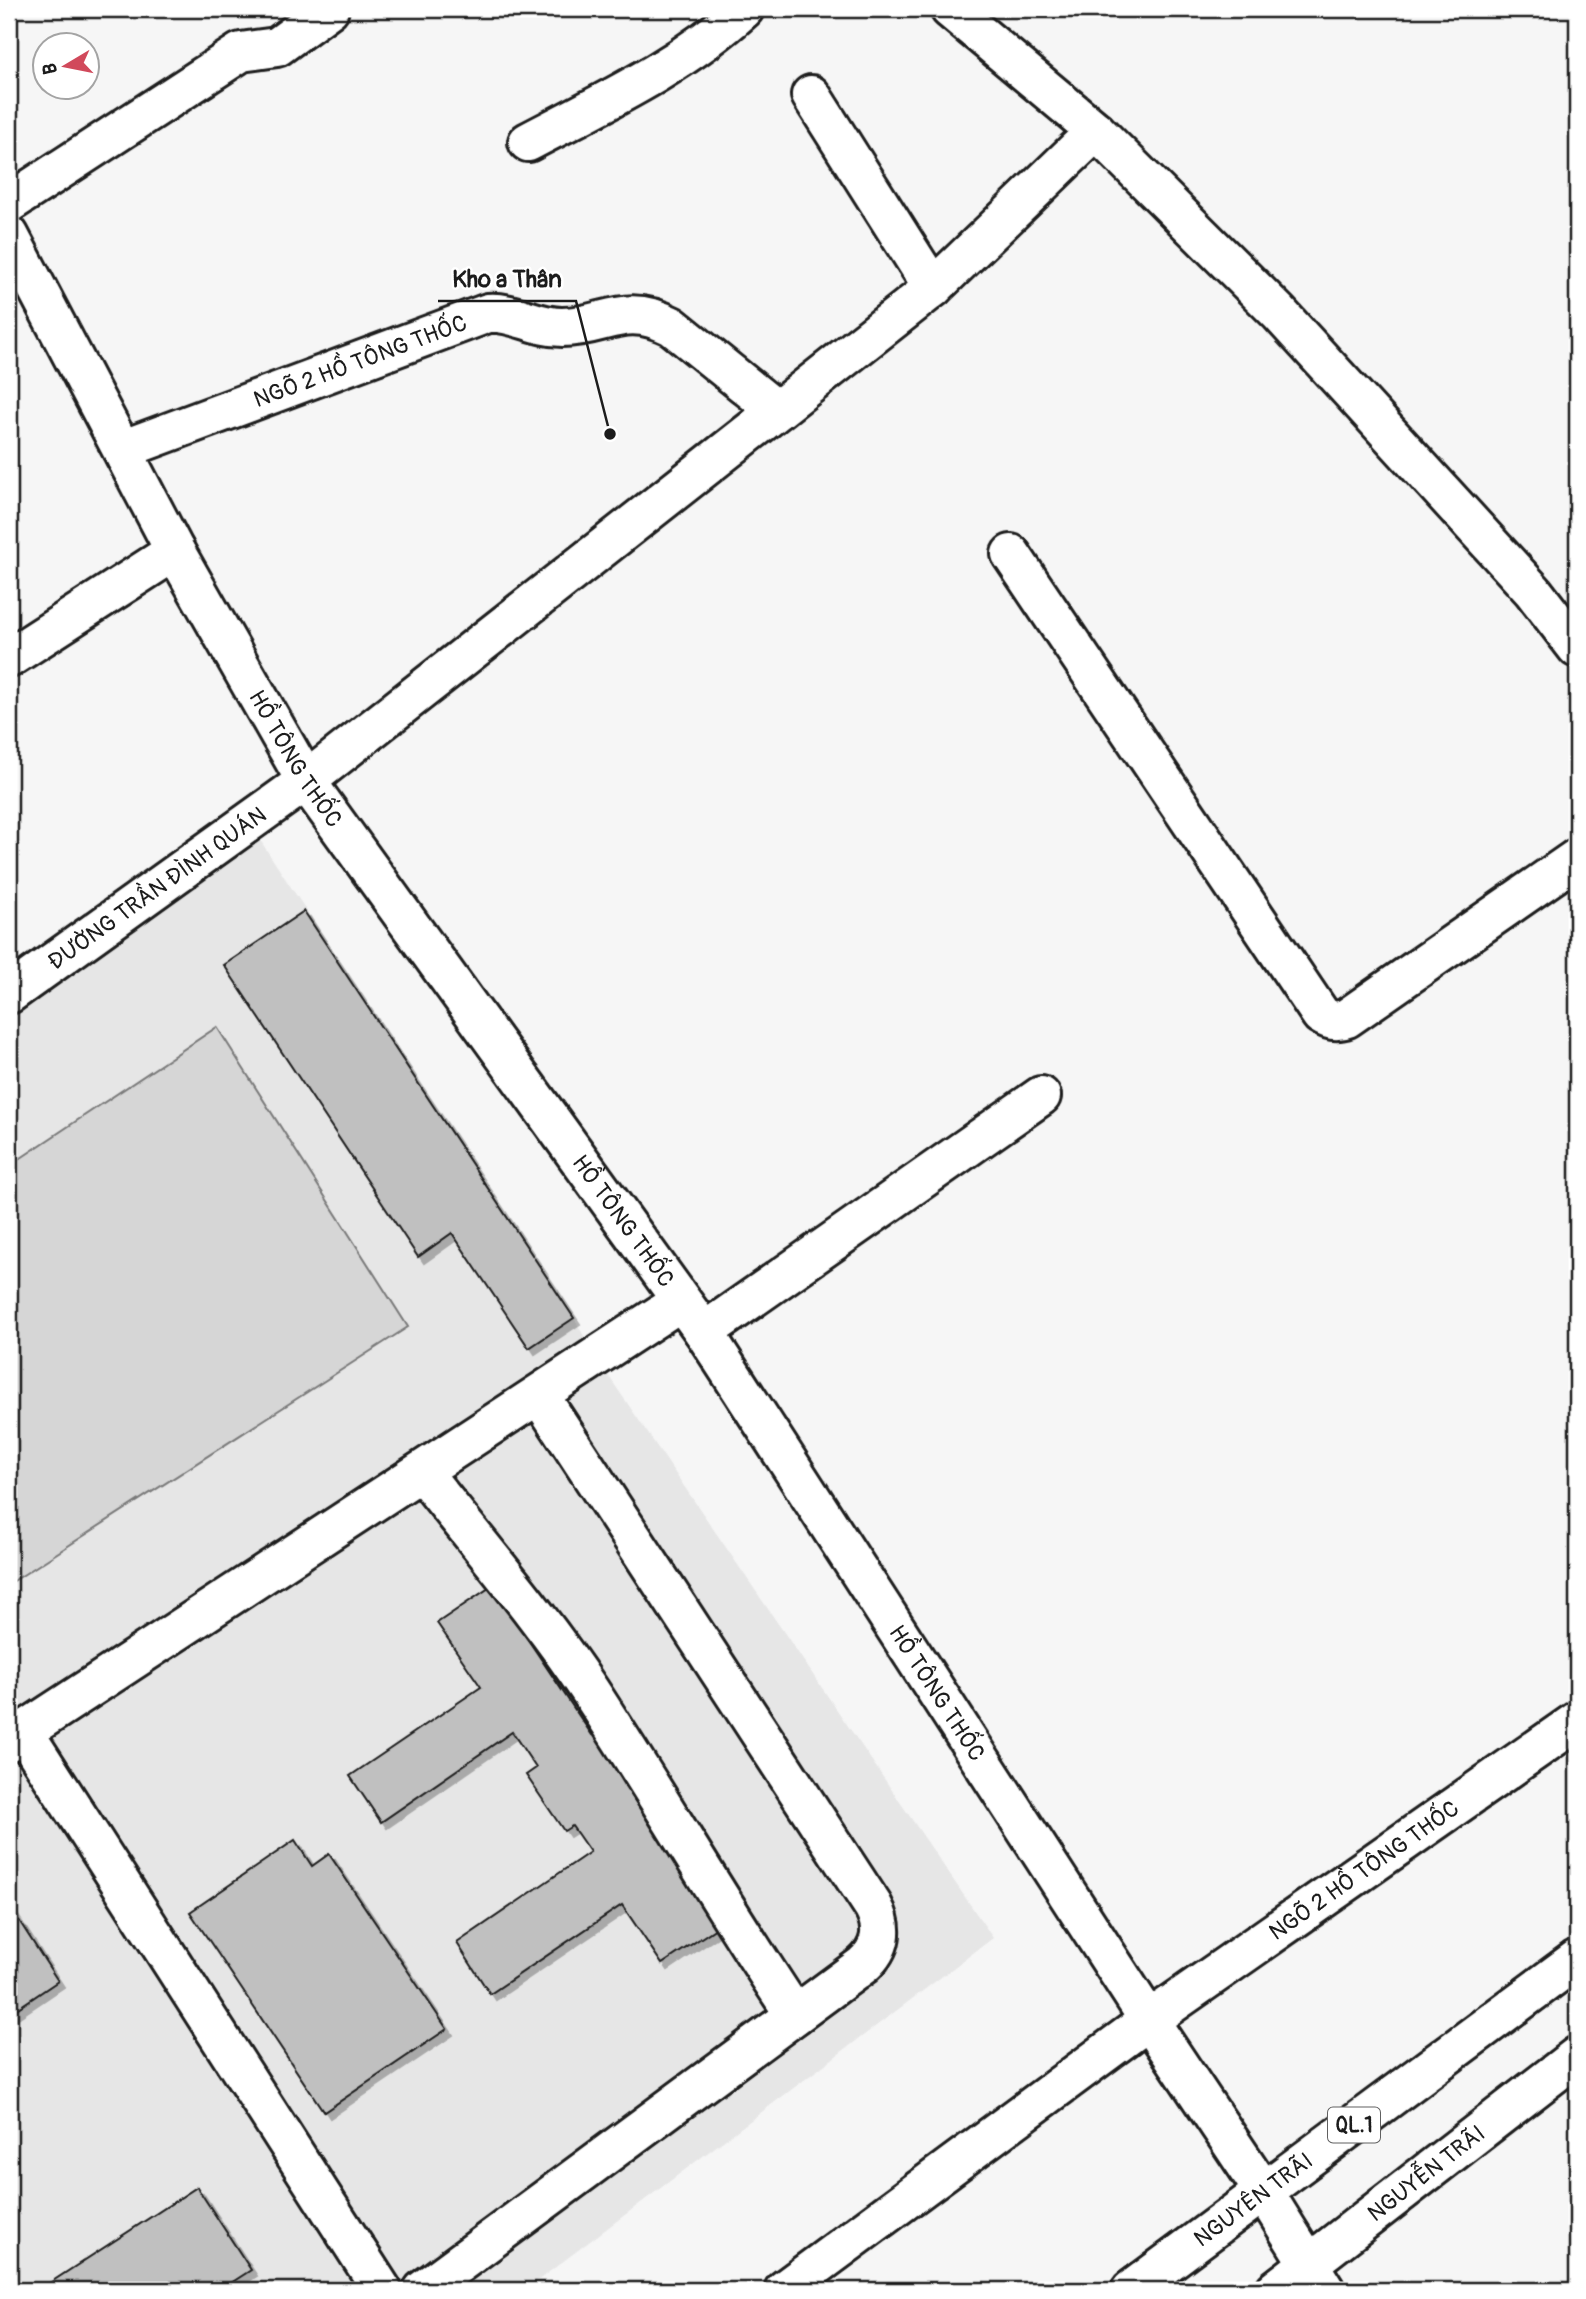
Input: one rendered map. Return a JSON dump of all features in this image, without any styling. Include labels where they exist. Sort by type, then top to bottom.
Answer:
[{"type":"street","points":[[9,203],[241,52],[277,47],[329,9]]},
{"type":"street","points":[[528,142],[663,71],[693,51],[744,9]]},
{"type":"street","points":[[950,9],[1096,131],[1279,313],[1534,591],[1577,648]]},
{"type":"street","points":[[811,95],[933,288]]},
{"type":"street","name":"ĐƯỜNG TRẦN ĐÌNH QUÁN","points":[[9,994],[306,782],[933,288],[1096,131]]},
{"type":"street","name":"HỒ TÔNG THỐC","points":[[9,234],[124,449],[175,551],[306,782],[704,1332],[1318,2278]]},
{"type":"street","name":"NGÕ 2 HỒ TÔNG THỐC","points":[[124,449],[488,313],[506,312],[536,323],[561,327],[624,314],[656,318],[672,326],[776,410]]},
{"type":"street","points":[[9,658],[175,551]]},
{"type":"street","points":[[1011,554],[1313,1004],[1327,1019],[1340,1021],[1347,1018],[1577,858]]},
{"type":"street","points":[[704,1332],[1041,1096]]},
{"type":"street","points":[[382,2290],[16,1736],[681,1301]]},
{"type":"street","points":[[423,2290],[871,1958],[881,1937],[879,1916],[539,1395]]},
{"type":"street","points":[[422,1472],[589,1689],[720,1902],[795,2015]]},
{"type":"street","name":"NGÕ 2 HỒ TÔNG THỐC","points":[[784,2290],[1149,2020],[1577,1721]]},
{"type":"street","name":"NGUYÊN TRÃI","points":[[1131,2290],[1573,1971]]},
{"type":"street","name":"NGUYỄN TRÃI","points":[[1275,2290],[1318,2278],[1577,2056]]},
{"type":"shaded area","points":[[256,834],[574,1318],[595,1356],[993,1938],[525,2290],[9,2290],[9,1009]]},
{"type":"shaded area","points":[[217,1027],[408,1327],[9,1584],[9,1166]]},
{"type":"building","points":[[304,911],[574,1318],[529,1348],[452,1233],[418,1257],[224,965]]},
{"type":"building","points":[[492,1586],[592,1735],[601,1729],[635,1780],[625,1786],[719,1926],[662,1964],[622,1905],[490,1994],[457,1943],[590,1852],[572,1826],[564,1831],[526,1775],[536,1768],[512,1732],[381,1822],[350,1776],[481,1687],[437,1623]]},
{"type":"building","points":[[295,1840],[312,1866],[329,1854],[447,2029],[324,2112],[190,1912]]},
{"type":"building","points":[[9,1905],[58,1981],[9,2014]]},
{"type":"building","points":[[197,2187],[251,2270],[220,2290],[39,2290]]},
{"type":"place","name":"Kho a Thân","points":[[610,434]]}]
